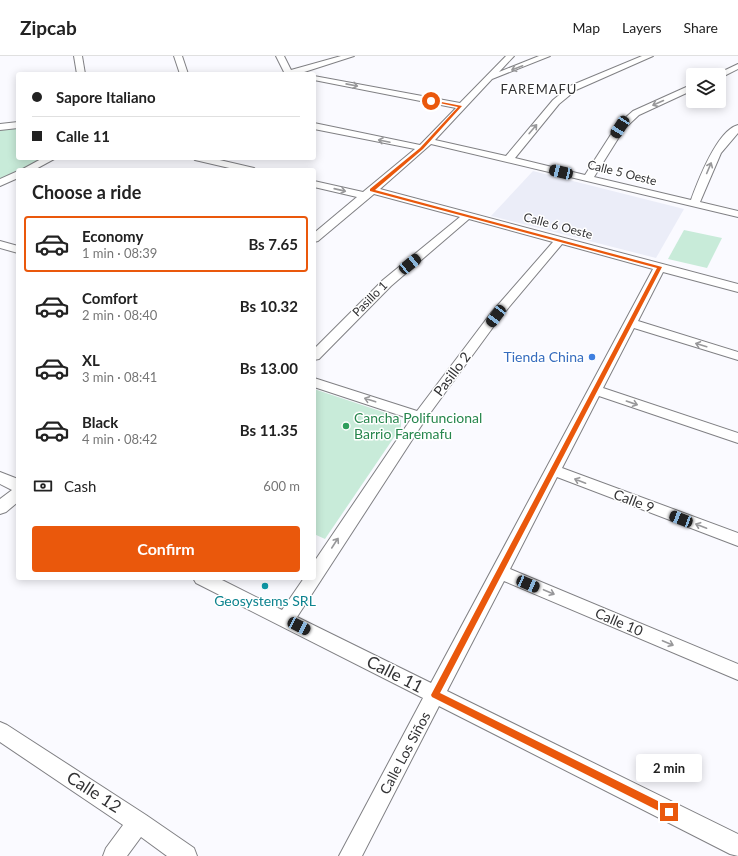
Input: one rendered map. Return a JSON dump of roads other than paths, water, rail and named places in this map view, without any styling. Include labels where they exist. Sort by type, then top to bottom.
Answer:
[{"type":"street","points":[[78,56],[81,72]]},
{"type":"street","points":[[178,56],[183,72]]},
{"type":"street","points":[[280,56],[289,72]]},
{"type":"street","points":[[297,72],[350,56]]},
{"type":"street","points":[[316,237],[425,145],[460,106],[510,56]]},
{"type":"street","points":[[487,79],[546,56]]},
{"type":"street","points":[[508,159],[556,102],[573,88],[649,56]]},
{"type":"street","points":[[726,72],[738,66]]},
{"type":"street","points":[[316,78],[460,106]]},
{"type":"street","points":[[588,178],[620,127],[636,113],[686,90]]},
{"type":"street","points":[[0,127],[16,125]]},
{"type":"street","name":"Calle 5 Oeste","points":[[316,126],[508,159],[738,214]]},
{"type":"street","points":[[694,204],[716,152],[726,138],[738,128]]},
{"type":"street","points":[[30,168],[47,160]]},
{"type":"street","points":[[207,160],[242,168]]},
{"type":"street","points":[[3,181],[16,175]]},
{"type":"street","points":[[3,181],[16,182]]},
{"type":"street","name":"Calle 6 Oeste","points":[[316,184],[369,193],[468,216],[738,288]]},
{"type":"street","name":"Pasillo 1","points":[[316,354],[387,282],[468,216]]},
{"type":"street","name":"Pasillo 2","points":[[316,573],[420,417],[496,316],[560,240]]},
{"type":"street","points":[[0,244],[16,249]]},
{"type":"street","name":"Calle Los Siños","points":[[350,856],[660,267]]},
{"type":"street","points":[[630,323],[738,356]]},
{"type":"street","points":[[316,383],[420,417]]},
{"type":"street","points":[[595,390],[738,438]]},
{"type":"street","name":"Calle 9","points":[[553,470],[738,540]]},
{"type":"street","points":[[0,477],[16,485]]},
{"type":"street","points":[[0,508],[16,495]]},
{"type":"street","name":"Calle 10","points":[[500,572],[738,672]]},
{"type":"street","name":"Calle 11","points":[[206,580],[738,846]]},
{"type":"street","name":"Pasillo 2","points":[[285,620],[311,580]]},
{"type":"street","name":"Calle 12","points":[[0,731],[138,822],[186,856]]},
{"type":"street","points":[[114,856],[138,822]]},
{"type":"place","name":"Tienda China","points":[[592,357]]},
{"type":"place","name":"Cancha Polifuncional Barrio Faremafu","points":[[346,426]]},
{"type":"place","name":"Geosystems SRL","points":[[265,586]]},
{"type":"district","name":"FAREMAFU","points":[[539,89]]}]
